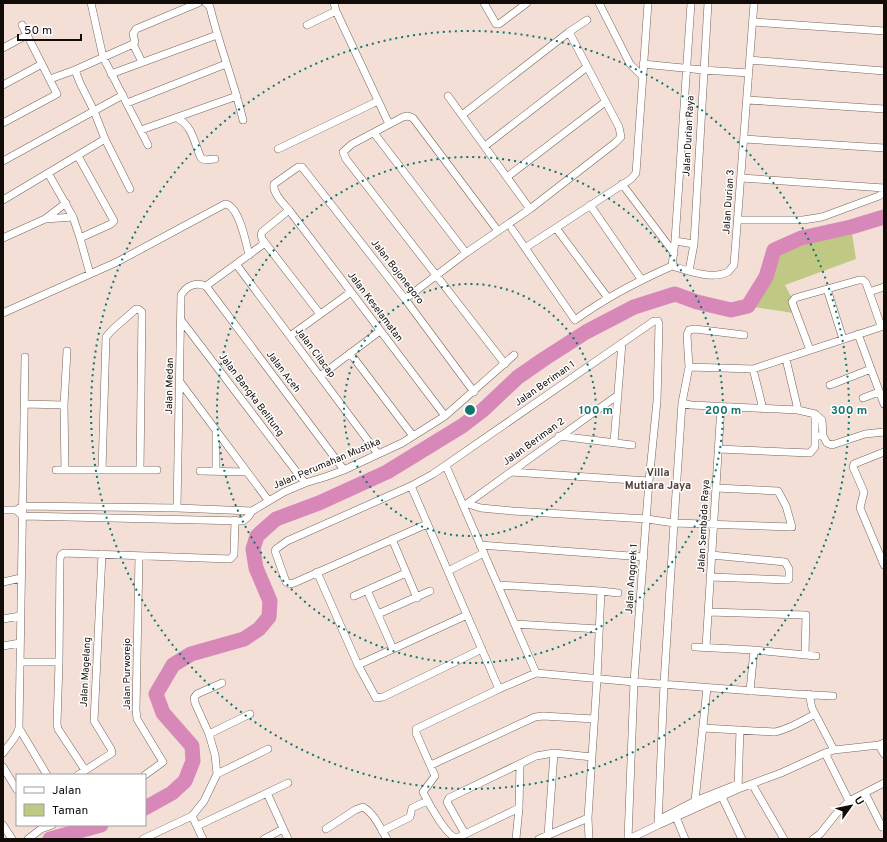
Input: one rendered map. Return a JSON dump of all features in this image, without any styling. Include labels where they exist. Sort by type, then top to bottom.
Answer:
[{"type":"street","points":[[91,3],[103,57],[148,145]]},
{"type":"street","points":[[142,62],[133,44],[135,42],[133,34],[136,29],[198,3]]},
{"type":"street","points":[[206,3],[210,7],[243,120]]},
{"type":"street","points":[[334,3],[336,11],[387,119]]},
{"type":"street","points":[[484,3],[496,24],[499,24],[525,4]]},
{"type":"street","points":[[599,3],[630,64],[642,76]]},
{"type":"street","points":[[525,248],[631,179],[636,173],[647,3]]},
{"type":"street","name":"Jalan Durian Raya","points":[[672,266],[692,3]]},
{"type":"street","name":"Jalan Durian Raya","points":[[689,271],[694,244],[708,3]]},
{"type":"street","name":"Jalan Durian 3","points":[[672,266],[689,271],[718,275],[728,272],[734,265],[754,3]]},
{"type":"street","points":[[307,24],[336,11]]},
{"type":"street","points":[[462,116],[569,32],[587,20]]},
{"type":"street","points":[[753,22],[884,31]]},
{"type":"street","points":[[3,123],[57,94],[22,24]]},
{"type":"street","points":[[405,299],[466,253],[530,208],[621,137],[621,132],[569,32]]},
{"type":"street","points":[[3,48],[27,35]]},
{"type":"street","points":[[111,74],[217,35]]},
{"type":"street","points":[[50,79],[75,70],[133,44]]},
{"type":"street","points":[[750,60],[884,71]]},
{"type":"street","points":[[3,86],[42,64]]},
{"type":"street","points":[[127,103],[226,64]]},
{"type":"street","points":[[643,64],[687,69],[749,73]]},
{"type":"street","points":[[485,146],[587,67]]},
{"type":"street","points":[[75,70],[105,139],[130,189]]},
{"type":"street","points":[[3,161],[123,95]]},
{"type":"street","points":[[141,130],[237,96]]},
{"type":"street","points":[[448,96],[530,208]]},
{"type":"street","points":[[747,100],[884,109]]},
{"type":"street","points":[[278,149],[378,101]]},
{"type":"street","points":[[507,177],[605,102]]},
{"type":"street","points":[[498,231],[413,118],[408,116],[387,119],[374,132],[352,144],[343,152],[346,159],[505,364]]},
{"type":"street","points":[[177,118],[184,122],[188,127],[201,158],[205,160],[215,159]]},
{"type":"street","points":[[374,132],[466,253]]},
{"type":"street","points":[[744,138],[884,148]]},
{"type":"street","points":[[3,200],[105,139]]},
{"type":"street","points":[[78,156],[114,221],[111,224],[80,238]]},
{"type":"street","name":"Jalan Keselamatan","points":[[302,167],[298,167],[274,184],[273,187],[275,191],[445,416]]},
{"type":"street","name":"Jalan Bojonegoro","points":[[302,167],[405,299],[474,392]]},
{"type":"street","points":[[48,173],[73,217],[90,274]]},
{"type":"street","points":[[741,178],[884,188]]},
{"type":"street","points":[[622,184],[674,253]]},
{"type":"street","points":[[737,220],[803,220],[822,217],[879,196],[884,192]]},
{"type":"street","points":[[3,238],[44,219],[66,203]]},
{"type":"street","points":[[3,313],[131,255],[226,204],[229,204],[233,208],[241,224],[249,255]]},
{"type":"street","points":[[590,205],[641,279]]},
{"type":"street","points":[[289,210],[262,232],[262,239],[320,314]]},
{"type":"street","points":[[44,219],[73,217]]},
{"type":"street","points":[[556,228],[608,298]]},
{"type":"street","points":[[512,229],[575,320],[608,298],[641,279],[672,266]]},
{"type":"street","points":[[675,241],[694,244]]},
{"type":"street","points":[[206,286],[265,243]]},
{"type":"street","name":"Jalan Cilacap","points":[[236,264],[378,454]]},
{"type":"street","points":[[689,367],[752,369],[786,359],[883,326],[866,283],[863,280],[795,298],[792,302],[810,350]]},
{"type":"street","name":"Jalan Medan","points":[[177,508],[181,295],[182,292],[190,286],[199,283],[206,286]]},
{"type":"street","name":"Jalan Aceh","points":[[206,286],[344,470]]},
{"type":"street","points":[[869,292],[884,287]]},
{"type":"street","points":[[827,289],[843,339]]},
{"type":"street","points":[[290,336],[350,292]]},
{"type":"street","points":[[102,470],[106,337],[136,309],[142,312],[140,470]]},
{"type":"street","name":"Jalan Bangka Belitung","points":[[181,320],[305,483]]},
{"type":"street","name":"Jalan Beriman 1","points":[[317,572],[290,584],[286,582],[276,554],[276,549],[287,541],[411,486],[446,466],[654,321],[658,322]]},
{"type":"street","name":"Jalan Anggrek 1","points":[[629,839],[634,682],[649,481],[657,401],[658,322]]},
{"type":"street","points":[[658,822],[664,684],[682,403],[689,367],[687,335],[689,330],[695,329],[744,335]]},
{"type":"street","points":[[320,376],[380,331]]},
{"type":"street","points":[[858,334],[884,404]]},
{"type":"street","points":[[614,442],[622,343]]},
{"type":"street","points":[[65,470],[64,405],[67,351]]},
{"type":"street","points":[[350,354],[412,436]]},
{"type":"street","name":"Jalan Perumahan Mustika","points":[[23,516],[243,521],[252,511],[268,500],[305,483],[344,470],[402,443],[445,416],[474,392],[514,355]]},
{"type":"street","points":[[3,753],[13,742],[19,728],[25,357]]},
{"type":"street","points":[[786,359],[798,410]]},
{"type":"street","points":[[830,385],[871,368]]},
{"type":"street","points":[[752,369],[763,409]]},
{"type":"street","points":[[180,382],[268,500]]},
{"type":"street","points":[[863,398],[879,392]]},
{"type":"street","name":"Jalan Beriman 2","points":[[466,505],[618,395]]},
{"type":"street","points":[[682,403],[690,405],[798,410],[815,414],[822,420],[824,436],[827,443],[832,445],[865,434],[884,432]]},
{"type":"street","points":[[25,404],[64,405]]},
{"type":"street","name":"Jalan Sembada Raya","points":[[706,647],[721,406]]},
{"type":"street","points":[[718,449],[810,453],[815,447],[815,414]]},
{"type":"street","points":[[216,430],[216,471]]},
{"type":"street","points":[[560,436],[632,445]]},
{"type":"street","points":[[816,436],[824,436]]},
{"type":"street","points":[[884,452],[854,464],[853,467],[864,492],[860,508],[884,565]]},
{"type":"street","points":[[446,466],[466,505],[480,545],[536,673]]},
{"type":"street","points":[[56,470],[157,470]]},
{"type":"street","points":[[200,470],[247,472]]},
{"type":"street","points":[[511,472],[649,481]]},
{"type":"street","points":[[411,486],[500,689]]},
{"type":"street","points":[[466,505],[512,511],[647,519],[674,523],[790,528],[792,526],[778,491],[716,488]]},
{"type":"street","points":[[3,510],[16,510],[23,506],[177,508],[252,511]]},
{"type":"street","points":[[16,510],[23,516]]},
{"type":"street","points":[[85,770],[58,729],[61,555],[64,553],[230,559],[234,555],[235,520]]},
{"type":"street","points":[[427,524],[317,572],[358,665],[376,698],[380,698],[482,649]]},
{"type":"street","points":[[392,539],[417,598]]},
{"type":"street","points":[[480,545],[644,557]]},
{"type":"street","points":[[448,571],[484,553]]},
{"type":"street","name":"Jalan Magelang","points":[[79,774],[111,754],[112,751],[94,721],[102,554]]},
{"type":"street","points":[[710,577],[789,579],[789,569],[786,562],[711,554]]},
{"type":"street","name":"Jalan Purworejo","points":[[139,556],[137,719],[163,762],[146,774]]},
{"type":"street","points":[[354,596],[406,573]]},
{"type":"street","points":[[3,582],[21,578]]},
{"type":"street","points":[[498,585],[618,593]]},
{"type":"street","points":[[367,590],[393,649]]},
{"type":"street","points":[[378,614],[430,591]]},
{"type":"street","points":[[589,839],[588,818],[601,591]]},
{"type":"street","points":[[709,612],[806,615],[805,654]]},
{"type":"street","points":[[358,665],[467,615]]},
{"type":"street","points":[[3,619],[20,616]]},
{"type":"street","points":[[515,624],[599,629]]},
{"type":"street","points":[[3,646],[20,643]]},
{"type":"street","points":[[695,647],[754,650],[816,656]]},
{"type":"street","points":[[750,691],[754,650]]},
{"type":"street","points":[[21,662],[60,662]]},
{"type":"street","points":[[519,808],[457,838],[453,838],[442,824],[423,792],[435,776],[416,733],[416,729],[536,673],[707,688],[833,696]]},
{"type":"street","points":[[143,839],[156,836],[192,816],[204,801],[217,774],[215,755],[209,734],[194,698],[197,694],[222,683]]},
{"type":"street","points":[[695,801],[707,688]]},
{"type":"street","points":[[809,694],[809,700],[815,714],[834,750]]},
{"type":"street","points":[[209,734],[250,714]]},
{"type":"street","points":[[703,728],[775,732],[784,730],[815,714]]},
{"type":"street","points":[[430,765],[535,717],[542,716],[594,719]]},
{"type":"street","points":[[19,728],[46,774]]},
{"type":"street","points":[[738,786],[740,730]]},
{"type":"street","points":[[629,839],[695,801],[738,786],[752,784],[781,773],[824,753],[834,750],[882,744],[884,754]]},
{"type":"street","points":[[217,774],[268,750]]},
{"type":"street","points":[[465,834],[447,802],[448,798],[536,756],[554,753],[592,757]]},
{"type":"street","points":[[548,835],[554,753]]},
{"type":"street","points":[[824,753],[849,801]]},
{"type":"street","points":[[516,839],[519,808],[520,764]]},
{"type":"street","points":[[3,767],[16,788]]},
{"type":"street","points":[[197,826],[288,783]]},
{"type":"street","points":[[813,839],[820,834],[849,801],[884,783]]},
{"type":"street","points":[[752,784],[784,839]]},
{"type":"street","points":[[658,822],[676,817],[722,797],[738,786]]},
{"type":"street","points":[[266,793],[288,839]]},
{"type":"street","points":[[865,793],[882,827]]},
{"type":"street","points":[[722,797],[742,839]]},
{"type":"street","points":[[382,831],[410,817],[412,808],[428,801]]},
{"type":"street","points":[[326,829],[355,810],[363,807],[367,809],[388,839]]},
{"type":"street","points":[[192,816],[203,839]]},
{"type":"street","points":[[676,817],[685,839]]},
{"type":"street","points":[[539,839],[588,818]]},
{"type":"street","points":[[3,825],[12,839]]},
{"type":"street","points":[[28,839],[40,827]]},
{"type":"street","points":[[264,839],[283,829]]},
{"type":"green space","points":[[851,227],[856,259],[785,285],[800,314],[748,306],[766,277],[774,250],[801,238]]},
{"type":"waterway","points":[[146,807],[172,793],[185,781],[193,761],[192,746],[163,713],[156,694],[173,665],[191,654],[244,639],[259,629],[269,617],[270,601],[256,568],[253,549],[257,536],[276,519],[319,503],[387,472],[462,426],[483,410],[518,377],[544,359],[586,332],[634,307],[675,294],[697,302],[731,310],[748,306],[766,277],[774,250],[801,238],[851,227],[884,217]]},
{"type":"waterway","points":[[50,839],[97,826]]},
{"type":"district","name":"Villa Mutiara Jaya","points":[[658,479]]}]
